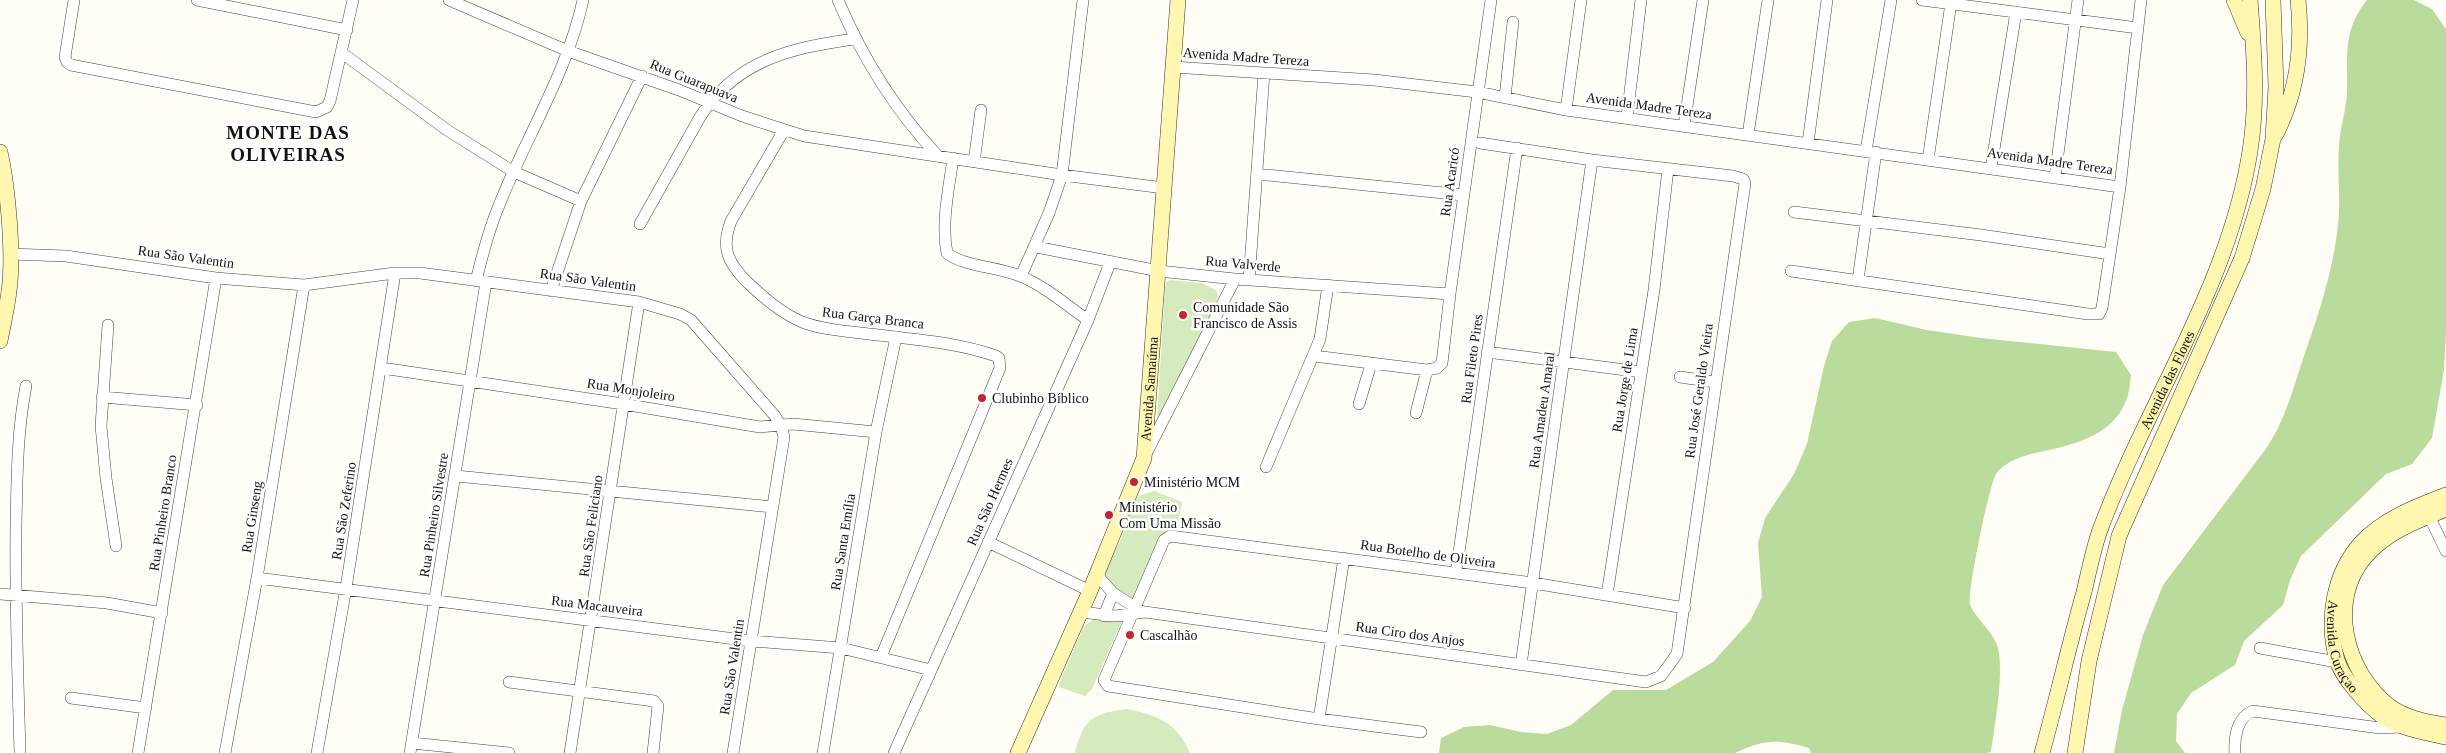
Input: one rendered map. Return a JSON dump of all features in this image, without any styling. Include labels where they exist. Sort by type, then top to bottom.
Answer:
[{"type":"main road","name":"Avenida Samaúma","points":[[1018,753],[1097,575],[1144,458],[1178,0]]},
{"type":"main road","points":[[2234,0],[2254,47]]},
{"type":"main road","name":"Avenida das Flores","points":[[2042,753],[2100,532],[2124,470],[2175,365],[2227,238],[2251,145],[2255,86],[2250,0]]},
{"type":"main road","name":"Avenida das Flores","points":[[2075,753],[2089,662],[2119,536],[2242,258],[2263,189],[2273,139],[2276,87],[2273,0]]},
{"type":"main road","points":[[2273,139],[2288,110],[2298,65],[2301,26],[2298,0]]},
{"type":"main road","points":[[0,152],[4,173],[10,254],[10,291],[0,341]]},
{"type":"main road","name":"Avenida Curaçao","points":[[2446,495],[2405,512],[2380,527],[2362,541],[2349,558],[2338,582],[2333,611],[2337,662],[2363,698],[2382,716],[2401,727],[2446,737]]},
{"type":"main road","name":"Avenida Curaçao","points":[[2446,509],[2400,529],[2382,541],[2364,558],[2348,591],[2344,624],[2355,662],[2375,692],[2402,714],[2446,725]]},
{"type":"street","points":[[74,0],[65,57],[71,65],[316,112],[323,110],[330,101],[353,0]]},
{"type":"street","points":[[197,0],[347,30]]},
{"type":"street","name":"Rua Guarapuava","points":[[449,0],[568,51],[642,76],[784,130],[836,142],[1164,188]]},
{"type":"street","name":"Rua Pinheiro Silvestre","points":[[411,748],[456,476],[470,381],[481,282],[491,225],[568,51],[583,0]]},
{"type":"street","points":[[838,0],[854,39],[916,132],[938,156]]},
{"type":"street","points":[[1021,276],[1036,247],[1062,175],[1084,0]]},
{"type":"street","name":"Rua Acaricó","points":[[1427,370],[1439,367],[1442,364],[1463,195],[1491,0]]},
{"type":"street","points":[[1566,110],[1581,0]]},
{"type":"street","points":[[1627,117],[1641,0]]},
{"type":"street","points":[[1684,126],[1703,0]]},
{"type":"street","points":[[1748,135],[1768,0]]},
{"type":"street","points":[[1808,143],[1828,0]]},
{"type":"street","points":[[1858,280],[1868,222],[1871,152],[1891,0]]},
{"type":"street","points":[[1922,0],[2138,28]]},
{"type":"street","points":[[2055,177],[2078,0]]},
{"type":"street","points":[[1791,271],[2088,314],[2099,314],[2102,308],[2120,187],[2141,0]]},
{"type":"street","points":[[1928,160],[1951,4]]},
{"type":"street","points":[[1991,168],[2016,12]]},
{"type":"street","points":[[1506,98],[1513,22]]},
{"type":"street","points":[[640,224],[709,103],[725,86],[764,60],[809,46],[854,39]]},
{"type":"street","points":[[342,53],[447,130],[514,172],[581,201]]},
{"type":"street","name":"Avenida Madre Tereza","points":[[1173,67],[1374,80],[1478,92],[1566,110],[2120,187]]},
{"type":"street","points":[[1249,280],[1264,73]]},
{"type":"street","points":[[551,291],[581,201],[642,76]]},
{"type":"street","points":[[974,162],[981,110]]},
{"type":"street","name":"Rua Garça Branca","points":[[784,130],[731,221],[725,237],[730,262],[741,276],[764,298],[801,321],[829,329],[955,344],[999,358],[1000,368],[881,656]]},
{"type":"street","points":[[1480,143],[1668,169]]},
{"type":"street","name":"Rua Fileto Pires","points":[[1456,573],[1517,148]]},
{"type":"street","points":[[953,158],[946,219],[947,253],[958,259],[996,267],[1021,276],[1041,287],[1088,320]]},
{"type":"street","name":"Rua Amadeu Amaral","points":[[1521,665],[1592,160]]},
{"type":"street","name":"Rua José Geraldo Vieira","points":[[1668,169],[1733,176],[1743,179],[1745,189],[1715,382],[1685,608]]},
{"type":"street","name":"Rua Jorge de Lima","points":[[1607,595],[1654,290],[1668,169]]},
{"type":"street","points":[[1256,174],[1463,195]]},
{"type":"street","points":[[1794,212],[1982,235],[2110,254]]},
{"type":"street","name":"Rua Valverde","points":[[1036,247],[1159,271],[1235,279],[1450,294]]},
{"type":"street","name":"Rua São Valentin","points":[[10,254],[66,256],[216,278],[304,285],[395,273],[420,273],[639,302],[680,314],[691,320],[782,426],[784,437],[733,753]]},
{"type":"street","name":"Rua São Hermes","points":[[894,753],[1088,320],[1110,262]]},
{"type":"street","name":"Rua São Zeferino","points":[[317,753],[382,368],[395,273]]},
{"type":"street","name":"Rua Pinheiro Branco","points":[[138,753],[180,494],[197,405],[216,278]]},
{"type":"street","points":[[1144,458],[1235,279]]},
{"type":"street","name":"Rua Ginseng","points":[[225,753],[257,578],[304,285]]},
{"type":"street","points":[[1266,467],[1314,356],[1324,322],[1328,285]]},
{"type":"street","name":"Rua São Feliciano","points":[[570,753],[592,621],[639,302]]},
{"type":"street","points":[[108,325],[102,396],[102,447],[116,546]]},
{"type":"street","name":"Rua Santa Emília","points":[[823,753],[876,432],[896,337]]},
{"type":"street","points":[[1488,352],[1641,372]]},
{"type":"street","points":[[1314,356],[1427,370],[1416,414]]},
{"type":"street","points":[[1359,404],[1371,364]]},
{"type":"street","name":"Rua Monjoleiro","points":[[382,368],[623,404],[760,427],[793,424],[876,432]]},
{"type":"street","points":[[1680,377],[1715,382]]},
{"type":"street","points":[[20,753],[16,595],[19,420],[26,386]]},
{"type":"street","points":[[102,396],[197,405]]},
{"type":"street","points":[[456,476],[773,507]]},
{"type":"street","points":[[2429,516],[2446,551]]},
{"type":"street","name":"Rua Botelho de Oliveira","points":[[1138,611],[1166,537],[1170,536],[1533,583],[1685,608]]},
{"type":"street","points":[[988,542],[1090,591]]},
{"type":"street","points":[[1319,719],[1344,558]]},
{"type":"street","points":[[1097,575],[1113,593],[1138,611],[1104,680],[1104,684],[1108,686],[1319,719],[1421,732]]},
{"type":"street","name":"Rua Macauveira","points":[[257,578],[751,641],[841,648],[881,656],[931,670]]},
{"type":"street","points":[[1104,616],[1113,593]]},
{"type":"street","points":[[0,594],[107,603],[162,613]]},
{"type":"street","name":"Rua Ciro dos Anjos","points":[[1080,612],[1104,616],[1138,611],[1646,682],[1661,676],[1674,661],[1677,654],[1685,608]]},
{"type":"street","points":[[2260,648],[2337,662]]},
{"type":"street","points":[[510,682],[579,690],[657,703],[653,753]]},
{"type":"street","points":[[71,698],[146,708]]},
{"type":"street","points":[[2235,753],[2234,742],[2240,720],[2253,711],[2380,728],[2401,727]]},
{"type":"street","points":[[411,748],[509,753]]},
{"type":"green space","points":[[2367,0],[2414,0],[2432,9],[2446,29],[2446,332],[2444,370],[2432,438],[2412,464],[2386,474],[2301,556],[2290,580],[2283,605],[2244,641],[2235,665],[2191,693],[2177,714],[2176,741],[2185,753],[2114,753],[2122,710],[2143,635],[2163,585],[2265,450],[2278,427],[2292,393],[2320,308],[2333,259],[2339,215],[2339,145],[2347,93],[2348,44],[2353,22]]},
{"type":"green space","points":[[1170,280],[1201,283],[1216,290],[1218,297],[1183,381],[1165,411],[1157,419],[1165,289],[1166,282]]},
{"type":"green space","points":[[1875,318],[1927,330],[1981,338],[2116,352],[2131,375],[2126,401],[2119,414],[2110,424],[2099,432],[2073,444],[2027,455],[2012,461],[1999,470],[1993,482],[1979,539],[1970,596],[1972,609],[1996,642],[2000,659],[1998,700],[1991,751],[1988,753],[1811,753],[1809,748],[1788,743],[1771,742],[1755,745],[1735,753],[1439,753],[1441,738],[1464,727],[1490,725],[1521,732],[1547,734],[1571,725],[1613,690],[1666,690],[1713,662],[1750,621],[1762,597],[1758,543],[1765,518],[1794,474],[1807,444],[1824,366],[1832,341],[1849,322]]},
{"type":"green space","points":[[1154,491],[1182,502],[1178,523],[1164,533],[1133,600],[1118,593],[1105,576],[1106,568],[1122,537],[1133,502],[1139,496]]},
{"type":"green space","points":[[1094,619],[1122,621],[1092,689],[1085,696],[1059,687],[1059,684],[1084,626]]},
{"type":"green space","points":[[1127,709],[1148,714],[1173,727],[1190,753],[1075,753],[1086,725],[1098,716]]},
{"type":"place","name":"Comunidade São Francisco de Assis","points":[[1183,315]]},
{"type":"place","name":"Clubinho Bíblico","points":[[982,398]]},
{"type":"place","name":"Ministério MCM","points":[[1134,482]]},
{"type":"place","name":"Ministério Com Uma Missão","points":[[1109,515]]},
{"type":"place","name":"Cascalhão","points":[[1130,635]]},
{"type":"district","name":"MONTE DAS OLIVEIRAS","points":[[288,143]]}]
